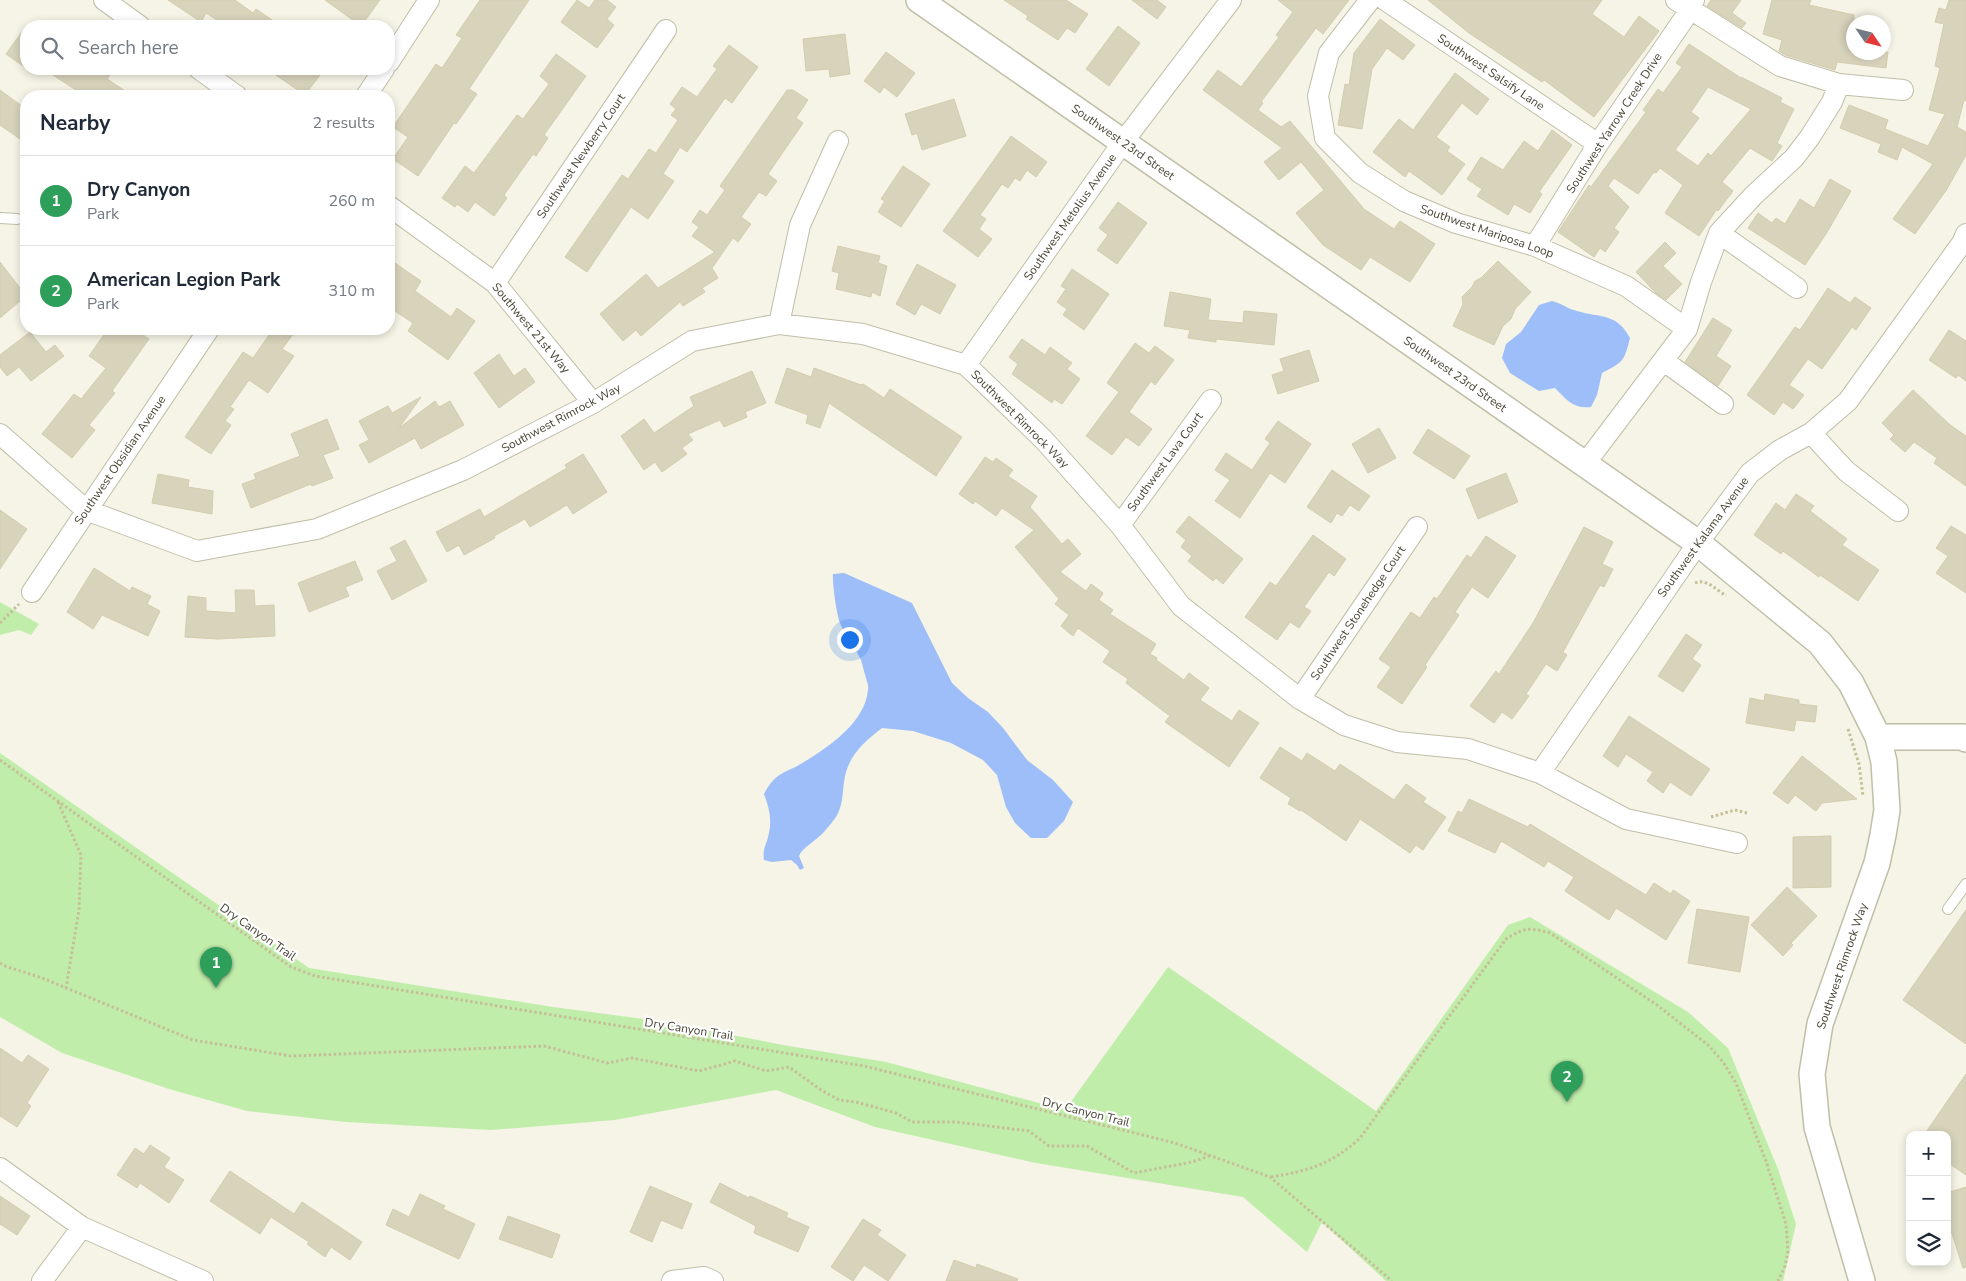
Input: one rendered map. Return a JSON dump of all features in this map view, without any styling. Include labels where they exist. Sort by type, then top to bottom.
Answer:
[{"type":"street","points":[[104,0],[132,20]]},
{"type":"street","points":[[395,53],[429,0]]},
{"type":"street","name":"Southwest 23rd Street","points":[[919,0],[1698,543],[1820,643],[1851,683],[1878,737]]},
{"type":"street","name":"Southwest Metolius Avenue","points":[[966,365],[1123,142],[1231,0]]},
{"type":"street","name":"Southwest Mariposa Loop","points":[[1370,0],[1329,53],[1318,96],[1324,138],[1360,173],[1404,202],[1456,223],[1535,246],[1626,286],[1687,330]]},
{"type":"street","name":"Southwest Salsify Lane","points":[[1385,0],[1598,144]]},
{"type":"street","points":[[1686,3],[1780,66],[1839,84],[1903,90]]},
{"type":"street","name":"Southwest Yarrow Creek Drive","points":[[1535,246],[1686,3]]},
{"type":"street","name":"Southwest Newberry Court","points":[[495,283],[666,30]]},
{"type":"street","points":[[207,75],[229,90]]},
{"type":"street","points":[[370,90],[380,75]]},
{"type":"street","points":[[1584,464],[1687,330],[1719,233],[1753,196],[1794,158],[1832,102],[1839,84]]},
{"type":"street","points":[[779,324],[800,225],[838,141]]},
{"type":"street","name":"Southwest 21st Way","points":[[395,210],[495,283],[593,404]]},
{"type":"street","points":[[1719,233],[1797,288]]},
{"type":"street","name":"Southwest Kalama Avenue","points":[[1540,773],[1698,543],[1750,473],[1780,450],[1811,433],[1848,401],[1965,241]]},
{"type":"street","name":"Southwest Rimrock Way","points":[[0,434],[86,510],[197,552],[317,529],[463,470],[593,404],[692,342],[779,324],[863,334],[966,365],[1043,438],[1120,525],[1181,606],[1300,699],[1344,725],[1397,742],[1468,749],[1540,773],[1626,819],[1737,843]]},
{"type":"street","name":"Southwest Obsidian Avenue","points":[[32,592],[205,335]]},
{"type":"street","points":[[1664,361],[1723,404]]},
{"type":"street","name":"Southwest Lava Court","points":[[1120,525],[1210,400]]},
{"type":"street","points":[[1811,433],[1846,471],[1898,511]]},
{"type":"street","name":"Southwest Stonehedge Court","points":[[1300,699],[1417,527]]},
{"type":"street","points":[[1878,737],[1963,737],[1966,739]]},
{"type":"street","name":"Southwest Rimrock Way","points":[[1862,1281],[1817,1127],[1812,1074],[1820,1024],[1877,863],[1883,835],[1887,810],[1884,762],[1878,737]]},
{"type":"street","points":[[0,1168],[82,1226],[203,1281]]},
{"type":"street","points":[[42,1281],[82,1226]]},
{"type":"street","points":[[672,1281],[704,1277],[713,1281]]},
{"type":"lane","points":[[0,218],[18,219]]},
{"type":"lane","points":[[1948,909],[1966,884]]},
{"type":"path","points":[[0,623],[32,592]]},
{"type":"path","name":"Dry Canyon Trail","points":[[0,760],[291,967],[314,976],[864,1066],[1175,1143],[1270,1177],[1392,1281]]},
{"type":"path","points":[[57,800],[81,855],[79,910],[66,988]]},
{"type":"path","points":[[1270,1177],[1297,1173],[1323,1165],[1345,1152],[1360,1138],[1506,939],[1521,929],[1534,929],[1550,933],[1657,1005],[1708,1045],[1723,1062],[1736,1083],[1767,1164],[1786,1224],[1788,1251],[1786,1266],[1778,1281]]},
{"type":"path","points":[[0,963],[193,1040],[291,1056],[544,1046],[607,1064],[632,1058],[699,1071],[735,1061],[766,1071],[789,1067],[821,1090],[839,1100],[856,1102],[896,1113],[912,1122],[956,1122],[1028,1131],[1048,1146],[1088,1146],[1134,1173],[1192,1162],[1210,1156]]},
{"type":"green space","points":[[0,602],[39,624],[31,635],[19,630],[0,635]]},
{"type":"green space","points":[[0,753],[309,968],[553,1007],[666,1022],[783,1045],[886,1062],[1065,1110],[1168,967],[1376,1111],[1508,925],[1530,917],[1688,1012],[1728,1048],[1778,1169],[1796,1224],[1783,1281],[1386,1281],[1322,1222],[1307,1252],[1243,1197],[1036,1163],[875,1127],[776,1090],[615,1120],[491,1130],[346,1122],[247,1111],[169,1089],[62,1053],[0,1017]]},
{"type":"water","points":[[1552,301],[1574,310],[1614,320],[1620,324],[1630,338],[1622,360],[1602,373],[1597,395],[1591,407],[1575,405],[1555,388],[1539,391],[1510,373],[1502,358],[1506,344],[1521,332],[1539,305]]},
{"type":"water","points":[[844,573],[912,603],[952,683],[968,698],[988,712],[1003,728],[1027,760],[1053,780],[1073,802],[1064,821],[1047,838],[1031,838],[1015,823],[1006,807],[997,775],[983,760],[951,743],[913,731],[882,728],[864,743],[850,761],[845,776],[839,812],[824,832],[800,854],[799,856],[804,868],[800,870],[791,860],[772,862],[764,860],[764,850],[770,823],[769,808],[764,794],[768,787],[781,774],[804,762],[835,741],[853,723],[865,702],[868,687],[862,662],[842,628],[836,607],[833,574]]},
{"type":"building","points":[[168,0],[235,0],[253,13],[256,9],[272,20],[217,20],[206,13],[202,20],[198,20]]},
{"type":"building","points":[[325,0],[380,0],[365,20],[353,20]]},
{"type":"building","points":[[480,0],[529,0],[469,89],[477,94],[456,124],[454,123],[418,176],[395,160],[395,156],[408,137],[395,128],[395,124],[436,64],[442,68],[462,38],[456,35]]},
{"type":"building","points":[[577,0],[589,8],[595,0],[607,0],[616,7],[607,19],[614,25],[597,48],[561,22]]},
{"type":"building","points":[[1004,0],[1066,0],[1088,14],[1075,33],[1067,28],[1058,40],[1026,19],[1028,16]]},
{"type":"building","points":[[1132,0],[1157,0],[1166,7],[1157,19]]},
{"type":"building","points":[[1278,0],[1349,0],[1323,34],[1316,28],[1261,102],[1263,103],[1258,110],[1281,127],[1290,121],[1364,209],[1394,229],[1400,221],[1435,244],[1410,282],[1370,257],[1361,270],[1323,245],[1296,213],[1324,190],[1301,162],[1279,180],[1264,162],[1282,148],[1203,90],[1218,70],[1241,87],[1279,37],[1276,35],[1293,12]]},
{"type":"building","points":[[1428,0],[1602,0],[1592,14],[1624,37],[1639,16],[1659,31],[1594,117],[1544,80],[1542,82],[1469,33]]},
{"type":"building","points":[[1711,0],[1741,0],[1732,13],[1746,23],[1742,28],[1707,6]]},
{"type":"building","points":[[1772,0],[1811,0],[1809,5],[1854,15],[1846,15],[1846,60],[1887,60],[1886,68],[1837,62],[1835,70],[1785,55],[1779,51],[1782,40],[1763,34]]},
{"type":"building","points":[[1949,0],[1966,0],[1966,101],[1964,100],[1957,127],[1966,132],[1966,155],[1947,189],[1915,234],[1893,219],[1933,164],[1902,147],[1897,160],[1878,152],[1881,144],[1840,128],[1849,105],[1888,120],[1885,129],[1928,146],[1945,114],[1929,110],[1940,68],[1935,66],[1944,24],[1935,22],[1939,8],[1946,10]]},
{"type":"building","points":[[1380,19],[1415,45],[1403,60],[1387,48],[1372,69],[1362,129],[1338,125],[1345,84],[1349,85],[1354,53]]},
{"type":"building","points":[[1118,26],[1140,43],[1109,86],[1086,69]]},
{"type":"building","points":[[20,34],[20,64],[6,54]]},
{"type":"building","points":[[845,34],[850,74],[830,77],[829,69],[806,71],[803,39]]},
{"type":"building","points":[[1689,44],[1741,78],[1782,98],[1780,102],[1794,109],[1777,143],[1782,146],[1772,161],[1750,148],[1722,182],[1733,191],[1718,211],[1717,209],[1699,236],[1665,213],[1683,185],[1660,168],[1656,173],[1654,172],[1638,194],[1614,178],[1608,186],[1629,207],[1614,228],[1619,232],[1605,252],[1600,248],[1594,257],[1558,232],[1589,185],[1591,187],[1646,112],[1643,110],[1658,89],[1663,93],[1682,67],[1676,63]],"holes":[[[1708,87],[1751,109],[1711,156],[1708,153],[1698,166],[1675,150],[1699,118],[1691,112]]]},
{"type":"building","points":[[729,45],[758,67],[732,103],[725,98],[687,152],[680,147],[663,174],[674,181],[648,219],[631,207],[587,272],[565,257],[622,175],[628,179],[649,149],[656,153],[678,120],[671,115],[676,109],[670,104],[682,87],[697,97],[717,69],[713,66]]},
{"type":"building","points":[[886,52],[915,73],[897,97],[884,87],[880,93],[864,81]]},
{"type":"building","points":[[556,54],[586,76],[544,135],[548,138],[536,156],[533,154],[504,195],[507,198],[494,216],[475,202],[468,212],[457,204],[455,207],[442,198],[465,166],[474,173],[517,115],[523,119],[549,84],[540,76]]},
{"type":"building","points":[[1455,73],[1489,99],[1477,115],[1462,103],[1436,137],[1450,147],[1447,151],[1465,164],[1442,195],[1409,171],[1405,177],[1373,152],[1399,119],[1413,130]]},
{"type":"building","points":[[53,75],[110,75],[107,79],[124,90],[76,90]]},
{"type":"building","points":[[276,75],[320,75],[309,90],[298,90]]},
{"type":"building","points":[[0,90],[20,105],[20,139],[0,125]]},
{"type":"building","points":[[787,90],[793,90],[808,100],[796,118],[803,123],[768,174],[777,181],[766,196],[759,192],[741,217],[751,224],[738,242],[733,238],[712,268],[718,278],[702,288],[705,292],[683,306],[680,302],[641,336],[636,330],[623,341],[600,314],[646,274],[658,288],[715,252],[692,236],[699,227],[692,222],[700,210],[707,215],[725,190],[720,186]]},
{"type":"building","points":[[954,99],[966,136],[922,150],[917,133],[912,135],[905,114]]},
{"type":"building","points":[[1552,130],[1572,145],[1539,192],[1542,194],[1530,213],[1514,204],[1508,215],[1477,196],[1482,189],[1467,179],[1481,157],[1503,170],[1524,141],[1538,151]]},
{"type":"building","points":[[1011,136],[1047,162],[1036,177],[1027,170],[1020,181],[1015,178],[1008,188],[1002,184],[980,215],[986,219],[979,229],[992,239],[978,257],[943,231]]},
{"type":"building","points":[[903,166],[930,184],[901,227],[878,212],[885,201],[881,199]]},
{"type":"building","points":[[1830,179],[1851,191],[1805,265],[1748,228],[1758,213],[1772,223],[1776,218],[1785,224],[1800,199],[1814,208]]},
{"type":"building","points":[[1118,202],[1147,223],[1117,264],[1097,250],[1108,235],[1099,228]]},
{"type":"building","points":[[1665,242],[1676,253],[1663,266],[1682,284],[1666,300],[1656,293],[1636,272]]},
{"type":"building","points":[[838,246],[880,256],[878,263],[887,266],[880,296],[872,292],[871,297],[836,289],[839,273],[832,271]]},
{"type":"building","points":[[1498,261],[1531,292],[1515,309],[1511,319],[1503,326],[1494,345],[1453,326],[1463,304],[1462,297],[1475,281],[1481,278]]},
{"type":"building","points":[[0,262],[20,288],[20,301],[0,318]]},
{"type":"building","points":[[395,263],[421,281],[415,291],[451,317],[457,308],[475,321],[448,360],[408,331],[413,323],[395,311]]},
{"type":"building","points":[[917,264],[956,285],[940,314],[921,304],[915,315],[896,304]]},
{"type":"building","points":[[1072,269],[1109,294],[1084,330],[1063,315],[1067,309],[1057,302],[1066,289],[1061,286]]},
{"type":"building","points":[[1828,288],[1850,303],[1855,297],[1871,308],[1856,330],[1852,327],[1822,369],[1808,359],[1789,385],[1804,395],[1793,409],[1783,402],[1774,415],[1747,395],[1795,327],[1800,330]]},
{"type":"building","points":[[1170,292],[1211,299],[1208,320],[1243,323],[1244,311],[1277,314],[1274,345],[1216,339],[1216,342],[1188,338],[1190,330],[1164,326]]},
{"type":"building","points":[[1713,318],[1732,330],[1716,356],[1731,366],[1718,386],[1685,362]]},
{"type":"building","points":[[1949,330],[1966,341],[1966,381],[1958,375],[1956,378],[1929,360]]},
{"type":"building","points":[[26,335],[32,335],[46,352],[55,345],[64,356],[31,381],[19,367],[7,376],[0,367],[0,355]]},
{"type":"building","points":[[104,335],[143,335],[149,339],[112,391],[115,393],[89,425],[95,430],[72,458],[42,434],[74,394],[81,399],[106,368],[89,356]]},
{"type":"building","points":[[269,335],[292,335],[282,349],[294,356],[268,393],[249,380],[230,407],[234,409],[225,421],[231,425],[211,454],[185,437],[243,352],[253,358]]},
{"type":"building","points":[[1022,339],[1045,355],[1050,347],[1072,363],[1067,369],[1080,379],[1062,404],[1054,399],[1052,403],[1012,374],[1018,364],[1009,357]]},
{"type":"building","points":[[1135,343],[1149,353],[1155,346],[1174,360],[1155,385],[1151,381],[1129,412],[1152,429],[1139,446],[1126,437],[1112,455],[1086,436],[1119,392],[1107,383]]},
{"type":"building","points":[[1309,350],[1319,381],[1278,394],[1272,375],[1284,371],[1280,359]]},
{"type":"building","points":[[499,354],[514,376],[525,368],[535,382],[499,408],[474,373]]},
{"type":"building","points":[[787,368],[811,377],[814,368],[861,385],[863,384],[884,398],[890,389],[962,437],[936,476],[829,403],[820,428],[806,423],[808,415],[775,403]]},
{"type":"building","points":[[752,371],[766,403],[745,412],[747,417],[724,427],[720,420],[688,434],[693,440],[682,448],[687,454],[662,472],[655,462],[644,470],[621,436],[644,419],[654,433],[694,406],[690,397]]},
{"type":"building","points":[[1913,390],[1949,424],[1966,436],[1966,486],[1934,463],[1937,458],[1914,442],[1905,452],[1890,439],[1894,435],[1882,423]]},
{"type":"building","points":[[421,397],[399,428],[435,401],[439,407],[450,401],[464,425],[421,449],[415,438],[369,463],[359,445],[369,440],[359,421],[388,406],[392,413]]},
{"type":"building","points":[[327,419],[339,449],[323,455],[333,478],[312,486],[311,484],[251,508],[242,484],[256,479],[254,474],[300,456],[291,434]]},
{"type":"building","points":[[1278,421],[1311,444],[1285,483],[1270,473],[1240,518],[1215,501],[1230,480],[1215,470],[1226,453],[1252,470],[1270,443],[1265,439]]},
{"type":"building","points":[[1379,428],[1396,458],[1368,473],[1352,444]]},
{"type":"building","points":[[1428,429],[1470,456],[1454,479],[1413,453]]},
{"type":"building","points":[[583,454],[607,492],[573,514],[567,505],[530,527],[525,519],[464,555],[459,545],[447,552],[436,532],[480,509],[484,517],[567,468],[565,465]]},
{"type":"building","points":[[985,457],[993,462],[996,458],[1013,470],[1008,476],[1037,496],[1030,507],[1062,544],[1068,539],[1081,554],[1060,572],[1086,591],[1091,584],[1103,593],[1099,600],[1113,610],[1110,614],[1156,644],[1150,654],[1157,658],[1156,660],[1184,680],[1189,673],[1209,688],[1200,700],[1232,721],[1239,710],[1259,723],[1229,767],[1165,722],[1170,716],[1126,683],[1128,679],[1103,662],[1110,651],[1078,628],[1073,636],[1061,626],[1069,615],[1055,604],[1059,599],[1015,547],[1034,530],[1002,508],[996,516],[975,501],[973,504],[959,494]]},
{"type":"building","points":[[1332,470],[1370,496],[1359,511],[1350,505],[1342,516],[1337,513],[1331,523],[1307,507]]},
{"type":"building","points":[[1506,473],[1518,502],[1478,519],[1466,489]]},
{"type":"building","points":[[158,474],[189,480],[188,487],[213,491],[212,514],[152,503]]},
{"type":"building","points":[[1796,494],[1814,506],[1810,511],[1847,539],[1842,545],[1879,570],[1858,601],[1820,575],[1819,577],[1783,551],[1781,554],[1754,535],[1776,503],[1785,510]]},
{"type":"building","points":[[0,510],[27,529],[0,569]]},
{"type":"building","points":[[1189,516],[1243,559],[1223,584],[1216,578],[1213,581],[1188,561],[1192,556],[1181,547],[1186,540],[1176,532]]},
{"type":"building","points":[[1951,526],[1966,535],[1966,593],[1936,573],[1948,556],[1936,548]]},
{"type":"building","points":[[1584,527],[1613,542],[1602,564],[1613,569],[1604,587],[1600,585],[1563,652],[1567,655],[1557,671],[1546,664],[1526,694],[1529,696],[1512,719],[1502,712],[1494,723],[1470,706],[1496,671],[1499,674],[1533,623]]},
{"type":"building","points":[[1313,535],[1346,559],[1334,576],[1329,572],[1304,607],[1311,611],[1299,628],[1290,622],[1277,640],[1245,617],[1270,582],[1276,586]]},
{"type":"building","points":[[1486,536],[1516,556],[1488,598],[1472,587],[1455,612],[1459,615],[1425,665],[1427,667],[1402,704],[1377,687],[1391,667],[1379,659],[1411,612],[1420,618],[1434,597],[1437,599],[1467,555],[1471,558]]},
{"type":"building","points":[[405,540],[427,581],[392,600],[377,571],[397,561],[390,548]]},
{"type":"building","points":[[355,561],[363,580],[345,587],[349,596],[309,612],[298,583]]},
{"type":"building","points":[[94,568],[130,591],[132,587],[151,596],[147,604],[160,611],[148,636],[102,615],[93,629],[67,612]]},
{"type":"building","points":[[235,590],[254,590],[255,606],[274,605],[275,636],[218,639],[185,637],[188,596],[206,598],[206,611],[236,613]]},
{"type":"building","points":[[1686,634],[1702,645],[1692,659],[1701,665],[1683,692],[1658,676]]},
{"type":"building","points":[[1765,694],[1799,700],[1799,704],[1817,706],[1815,722],[1796,720],[1794,731],[1746,723],[1750,698],[1764,701]]},
{"type":"building","points":[[1629,716],[1710,769],[1691,796],[1670,782],[1663,793],[1647,781],[1653,772],[1626,754],[1618,767],[1603,756]]},
{"type":"building","points":[[1280,747],[1302,761],[1307,753],[1335,771],[1340,764],[1394,800],[1406,784],[1426,798],[1423,802],[1446,817],[1423,850],[1416,845],[1410,853],[1360,819],[1346,841],[1301,810],[1288,804],[1291,798],[1260,778]]},
{"type":"building","points":[[1802,756],[1857,799],[1822,803],[1816,811],[1795,795],[1788,804],[1773,793]]},
{"type":"building","points":[[1469,799],[1528,827],[1530,824],[1646,895],[1654,883],[1671,894],[1673,890],[1690,901],[1666,940],[1616,908],[1609,920],[1565,891],[1574,877],[1548,861],[1544,867],[1501,841],[1495,853],[1448,831],[1458,811],[1462,813]]},
{"type":"building","points":[[1831,836],[1831,887],[1793,888],[1793,837]]},
{"type":"building","points":[[1787,887],[1817,916],[1791,943],[1793,945],[1783,956],[1751,925]]},
{"type":"building","points":[[1697,909],[1749,917],[1740,972],[1688,963]]},
{"type":"building","points":[[1966,910],[1966,1044],[1903,1000]]},
{"type":"building","points":[[0,1048],[22,1063],[28,1055],[49,1069],[27,1103],[31,1106],[17,1127],[0,1116]]},
{"type":"building","points":[[1966,1074],[1966,1175],[1951,1165],[1951,1131],[1927,1131]]},
{"type":"building","points":[[150,1145],[170,1158],[164,1167],[184,1180],[169,1203],[140,1183],[137,1188],[117,1175],[135,1148],[144,1154]]},
{"type":"building","points":[[230,1171],[294,1214],[302,1202],[362,1242],[350,1260],[331,1247],[325,1257],[307,1244],[309,1242],[271,1217],[260,1234],[210,1201]]},
{"type":"building","points":[[720,1183],[749,1198],[750,1196],[788,1213],[786,1217],[809,1227],[798,1252],[754,1233],[756,1226],[710,1202]]},
{"type":"building","points":[[650,1186],[692,1204],[682,1229],[661,1220],[652,1242],[630,1232]]},
{"type":"building","points":[[1966,1187],[1966,1267],[1963,1268],[1951,1230],[1951,1192]]},
{"type":"building","points":[[420,1194],[445,1206],[443,1209],[475,1224],[459,1259],[386,1225],[393,1209],[409,1217]]},
{"type":"building","points":[[0,1196],[30,1216],[17,1235],[0,1224]]},
{"type":"building","points":[[508,1216],[560,1235],[552,1258],[499,1239]]},
{"type":"building","points":[[863,1219],[881,1230],[877,1235],[906,1255],[888,1281],[864,1265],[853,1281],[831,1267]]},
{"type":"building","points":[[954,1260],[976,1268],[977,1264],[1018,1279],[1017,1281],[946,1281]]},
{"type":"place","name":"Dry Canyon","points":[[216,988]]},
{"type":"place","name":"American Legion Park","points":[[1567,1102]]}]
